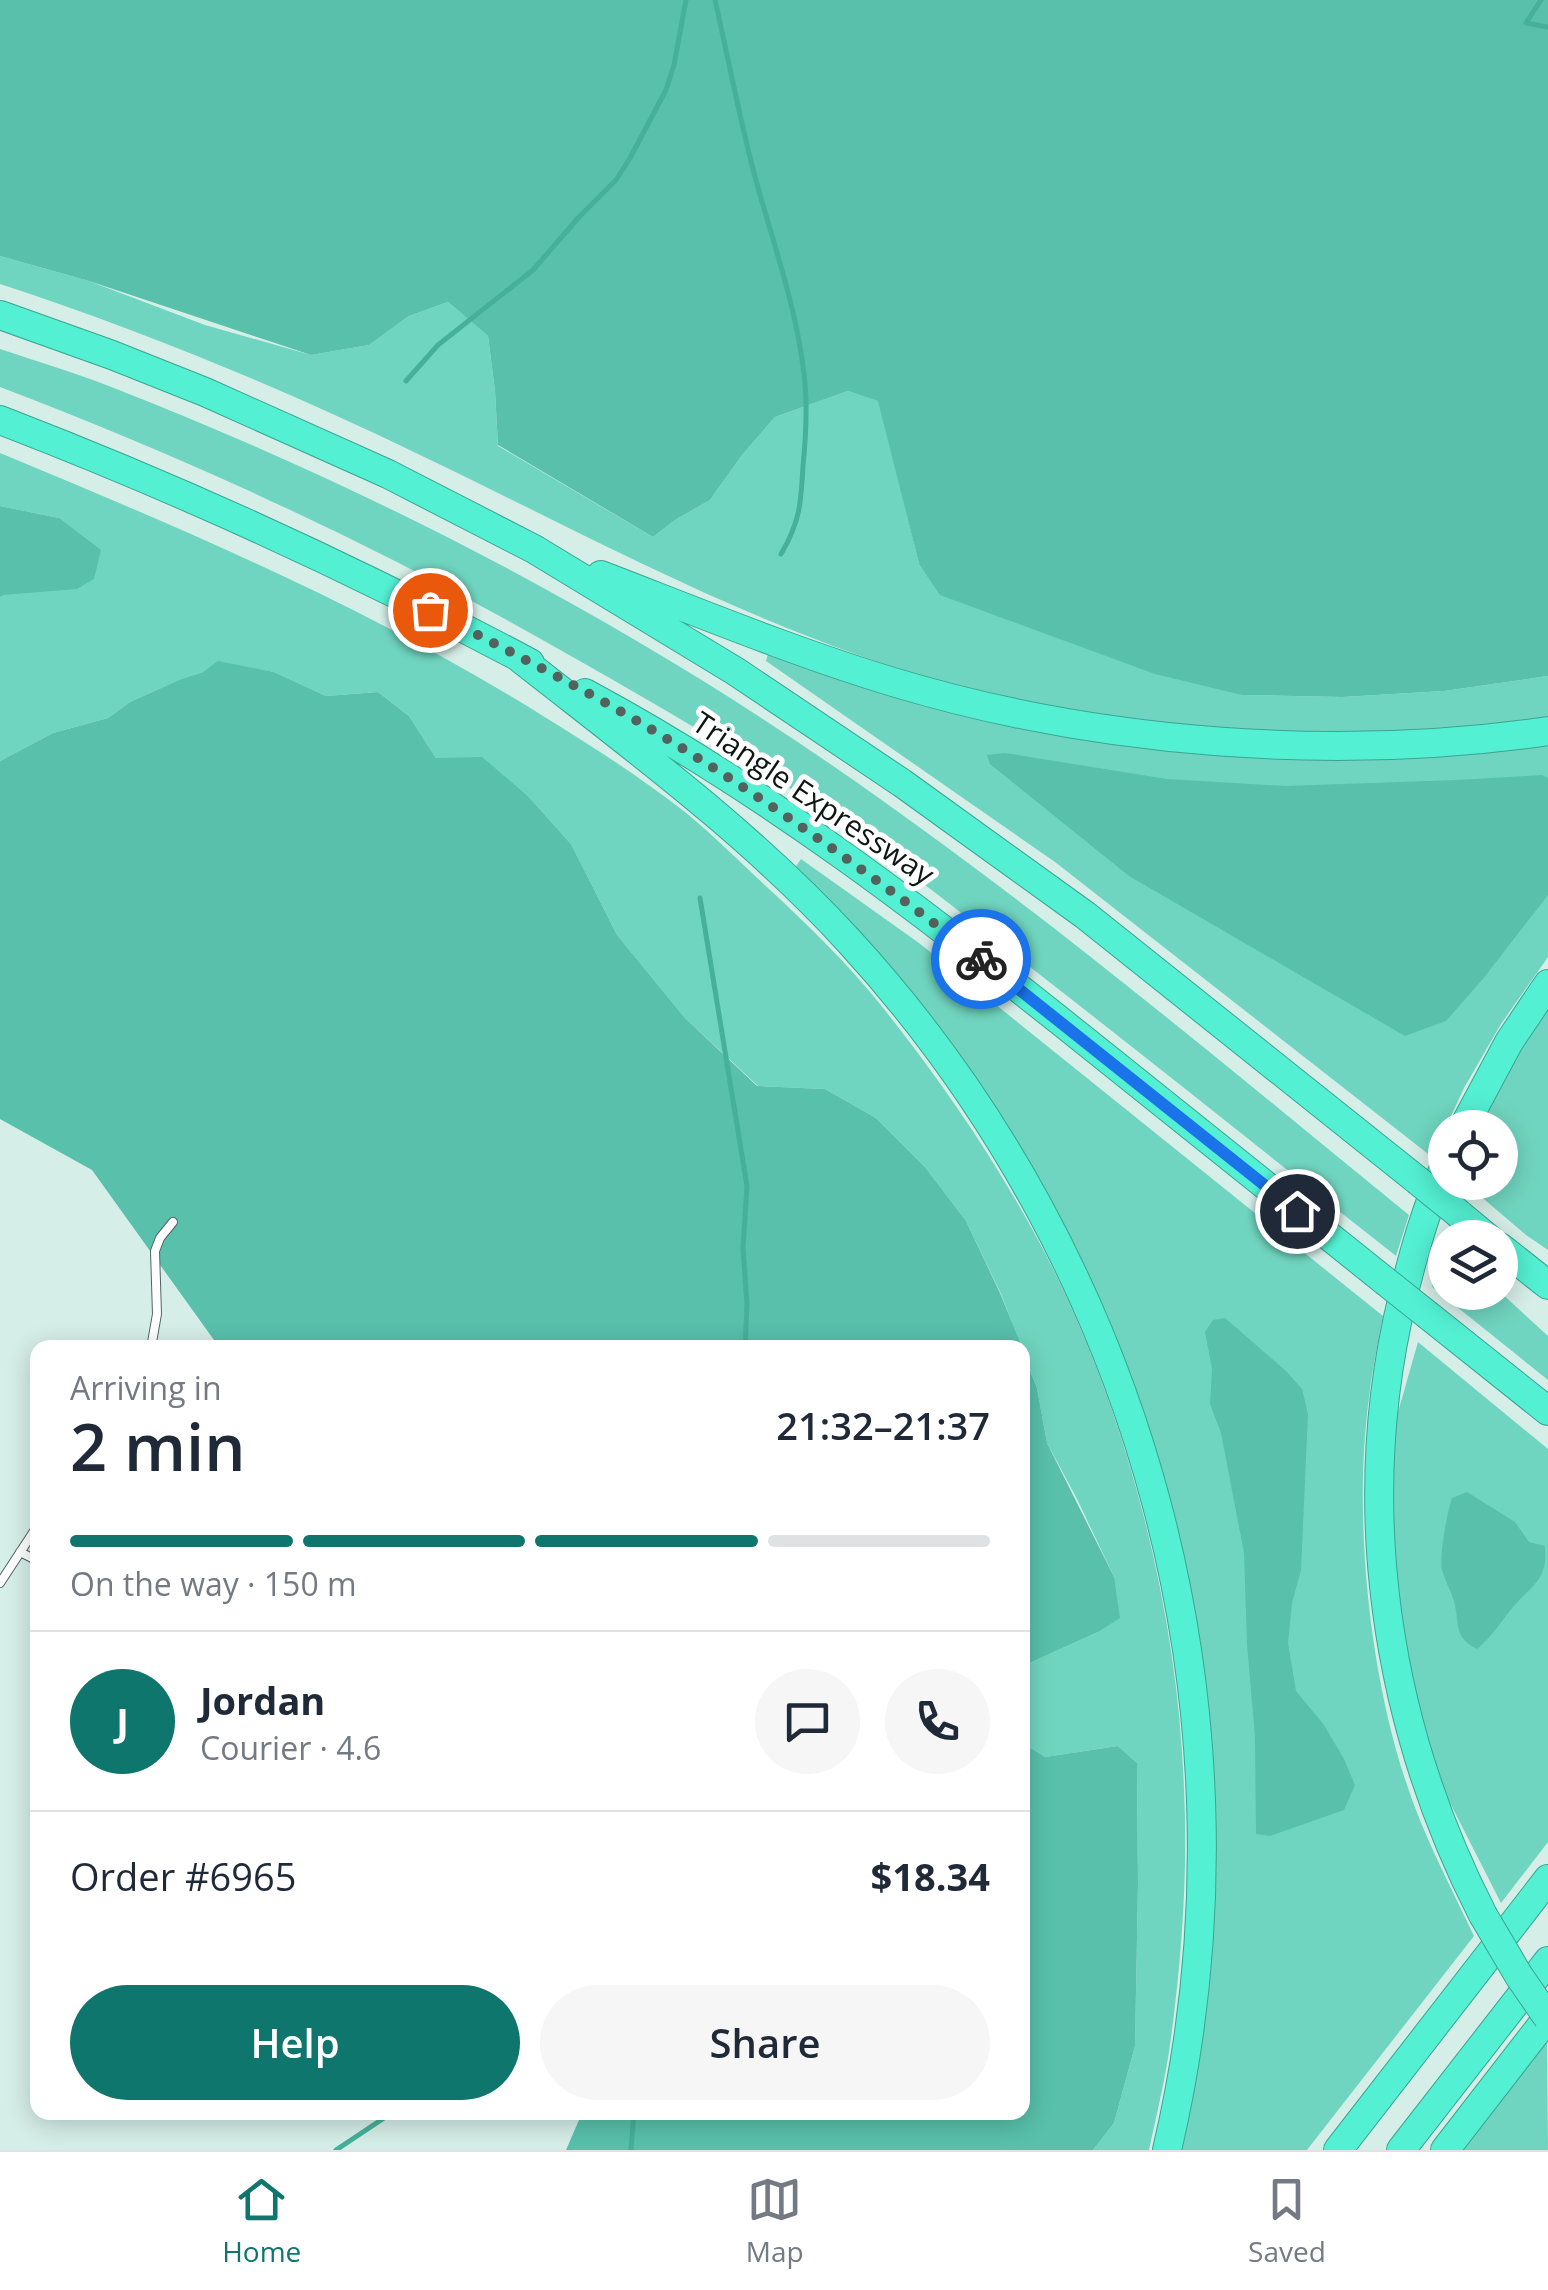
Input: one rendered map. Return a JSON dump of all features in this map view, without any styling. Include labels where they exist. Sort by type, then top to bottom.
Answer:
[{"type":"highway","name":"Triangle Expressway","points":[[0,316],[130,363],[403,481],[534,548],[735,671],[902,783],[1085,915],[1466,1220]]},
{"type":"highway","name":"Triangle Expressway","points":[[0,420],[129,471],[360,576],[517,656],[684,750],[848,859],[1005,977],[1548,1411]]},
{"type":"highway","points":[[534,548],[834,663],[958,700],[1036,716],[1176,736],[1285,744],[1432,743],[1548,731]]},
{"type":"highway","points":[[517,656],[736,831],[850,942],[970,1092],[1035,1199],[1083,1294],[1119,1380],[1158,1507],[1179,1598],[1198,1736],[1202,1830],[1200,1926],[1190,2024],[1168,2150]]},
{"type":"highway","points":[[1472,1110],[1509,1042],[1548,984]]},
{"type":"highway","points":[[1432,1200],[1396,1324],[1381,1428],[1379,1533],[1389,1634],[1411,1736],[1445,1835],[1483,1915],[1518,1976],[1548,2017],[1445,2150]]},
{"type":"highway","points":[[1518,1261],[1548,1285]]},
{"type":"highway","points":[[1338,2150],[1548,1879]]},
{"type":"highway","points":[[1402,2150],[1548,1960]]},
{"type":"lane","points":[[152,1340],[157,1314],[155,1252],[172,1222]]},
{"type":"lane","points":[[0,1583],[30,1537]]},
{"type":"lane","points":[[20,1552],[30,1557]]},
{"type":"green space","points":[[0,0],[1548,0],[1548,676],[1444,691],[1342,697],[1242,695],[1155,674],[940,595],[919,564],[878,401],[848,391],[775,417],[710,500],[653,537],[498,445],[488,336],[448,302],[409,316],[369,345],[311,355],[89,281],[0,256]]},
{"type":"green space","points":[[0,256],[89,281],[205,325],[311,355],[369,345],[409,316],[448,302],[488,336],[498,446],[653,537],[710,500],[775,417],[848,391],[879,401],[919,564],[1242,695],[1342,697],[1444,691],[1548,676],[1548,720],[1398,733],[1224,729],[1023,703],[889,666],[819,641],[684,583],[264,384],[107,321],[0,284]]},
{"type":"green space","points":[[0,349],[104,384],[220,431],[417,522],[609,625],[793,739],[1018,900],[1409,1215],[1396,1256],[929,888],[746,760],[514,624],[371,549],[225,480],[0,387]]},
{"type":"green space","points":[[0,453],[345,606],[478,677],[561,727],[685,812],[784,903],[880,1004],[955,1105],[1022,1211],[1087,1344],[1137,1490],[1169,1640],[1184,1788],[1185,1882],[1171,2038],[1149,2150],[1093,2150],[1114,2123],[1135,2046],[1137,1763],[1118,1746],[1045,1757],[1030,1747],[1030,1663],[1098,1632],[1114,1577],[1047,1443],[1030,1370],[1030,1340],[1019,1340],[966,1221],[925,1167],[876,1118],[825,1089],[758,1086],[685,1018],[617,935],[571,844],[528,796],[482,758],[436,758],[409,716],[378,692],[326,696],[274,672],[218,662],[130,702],[108,718],[53,733],[0,761],[0,597],[59,518],[0,506]]},
{"type":"green space","points":[[0,506],[59,518],[101,550],[94,579],[77,589],[0,597]]},
{"type":"green space","points":[[769,650],[1000,720],[1548,741],[1548,957],[1501,1024],[1454,1110],[1428,1110],[1428,1154],[1055,862],[766,661]]},
{"type":"green space","points":[[218,661],[274,672],[326,696],[378,692],[409,716],[436,758],[482,757],[528,796],[571,844],[617,935],[685,1018],[757,1086],[825,1089],[876,1118],[925,1167],[966,1221],[1019,1340],[214,1340],[92,1170],[0,1119],[0,761],[53,733],[108,718],[130,702],[203,672]]},
{"type":"green space","points":[[1005,753],[1167,779],[1285,786],[1542,775],[1548,778],[1548,895],[1446,1021],[1405,1036],[1129,876],[990,764],[987,755]]},
{"type":"green space","points":[[801,859],[919,943],[1383,1316],[1364,1444],[1364,1542],[1374,1643],[1382,1692],[1406,1782],[1474,1936],[1307,2150],[1177,2150],[1208,1942],[1158,1467],[1094,1293],[1007,1130],[897,973],[794,869]]},
{"type":"green space","points":[[1548,1009],[1548,1250],[1518,1228],[1518,1220],[1508,1220],[1485,1200],[1518,1200],[1518,1110],[1489,1110],[1522,1046]]},
{"type":"green space","points":[[1518,1308],[1548,1336],[1548,1380],[1461,1310]]},
{"type":"green space","points":[[1225,1318],[1302,1389],[1308,1414],[1301,1570],[1292,1603],[1288,1643],[1296,1691],[1324,1725],[1355,1785],[1344,1810],[1270,1836],[1256,1834],[1255,1737],[1244,1553],[1221,1433],[1210,1404],[1212,1369],[1205,1332],[1213,1320]]},
{"type":"green space","points":[[1418,1342],[1548,1449],[1548,1842],[1501,1903],[1450,1803],[1427,1747],[1401,1626],[1391,1479],[1396,1419]]},
{"type":"green space","points":[[1030,1370],[1047,1443],[1114,1577],[1120,1618],[1030,1663]]},
{"type":"green space","points":[[1467,1492],[1515,1522],[1529,1542],[1545,1546],[1542,1574],[1477,1649],[1461,1635],[1441,1564],[1452,1498]]},
{"type":"green space","points":[[1118,1746],[1137,1763],[1135,2046],[1114,2123],[1093,2150],[566,2150],[579,2120],[1030,2120],[1030,1747],[1045,1757]]},
{"type":"green space","points":[[1547,2042],[1548,2150],[1463,2150]]},
{"type":"waterway","points":[[406,381],[438,345],[533,270],[616,180],[666,90],[686,0]]},
{"type":"waterway","points":[[715,0],[749,152],[789,298],[804,374],[806,420],[800,502],[796,522],[781,554]]},
{"type":"waterway","points":[[1541,0],[1526,23],[1548,27]]},
{"type":"waterway","points":[[700,898],[747,1186],[743,1248],[745,1340]]},
{"type":"waterway","points":[[336,2150],[381,2120]]},
{"type":"waterway","points":[[631,2150],[633,2120]]},
{"type":"way so far","points":[[430,610],[684,750],[848,859],[981,959]]},
{"type":"route","points":[[981,959],[1297,1211]]}]
